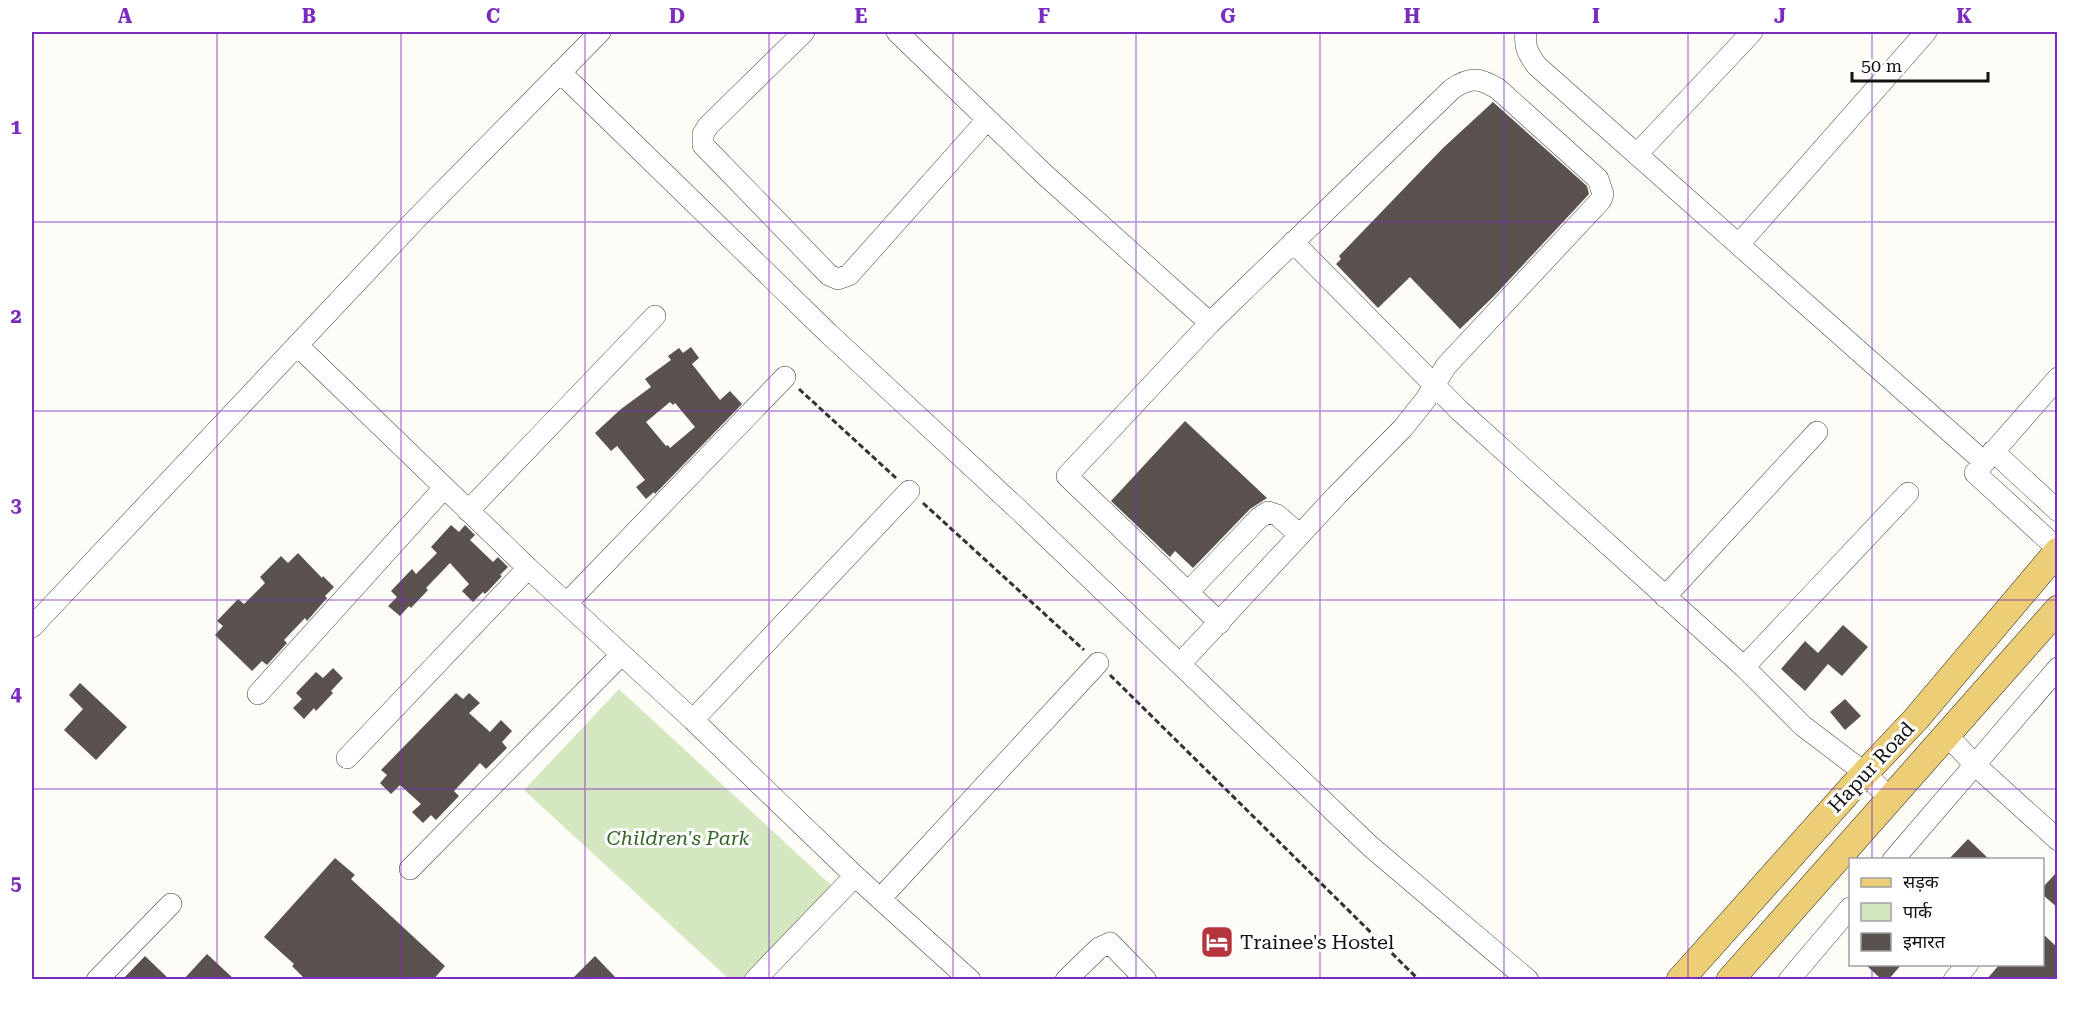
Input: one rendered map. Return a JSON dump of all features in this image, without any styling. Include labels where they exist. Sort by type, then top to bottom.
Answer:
[{"type":"main road","name":"Hapur Road","points":[[1680,980],[1916,719],[2058,550]]},
{"type":"main road","name":"Hapur Road","points":[[1730,980],[2058,609]]},
{"type":"street","points":[[32,627],[425,210],[600,32]]},
{"type":"street","points":[[804,32],[708,126],[702,135],[703,145],[830,275],[838,279],[849,275],[987,120]]},
{"type":"street","points":[[897,32],[1044,174],[1210,323]]},
{"type":"street","points":[[1526,32],[1527,52],[1537,66],[1739,244],[1989,456],[2058,511]]},
{"type":"street","points":[[1638,153],[1752,32]]},
{"type":"street","points":[[1739,244],[1926,32]]},
{"type":"street","points":[[560,72],[828,333],[1022,513],[1370,846],[1528,980]]},
{"type":"street","points":[[1180,664],[1220,623],[1300,535],[1409,421],[1426,399],[1434,383],[1461,349],[1601,200],[1604,194],[1598,179],[1498,89],[1484,80],[1470,80],[1452,88],[1210,323],[1067,476],[1220,623]]},
{"type":"street","points":[[1293,242],[1460,411],[1744,667],[1803,726],[1865,773],[1890,799]]},
{"type":"street","points":[[468,511],[655,316]]},
{"type":"street","points":[[297,345],[528,568],[693,720],[855,876],[970,980]]},
{"type":"street","points":[[567,603],[785,377]]},
{"type":"street","points":[[2058,378],[1974,474],[2058,550]]},
{"type":"street","points":[[1665,597],[1817,432]]},
{"type":"street","points":[[258,694],[444,488]]},
{"type":"street","points":[[693,720],[909,491]]},
{"type":"street","points":[[1744,667],[1908,493]]},
{"type":"street","points":[[1188,592],[1259,518],[1268,512],[1277,515],[1300,535]]},
{"type":"street","points":[[347,758],[528,568]]},
{"type":"street","points":[[410,869],[621,655]]},
{"type":"street","points":[[880,899],[1098,663]]},
{"type":"street","points":[[1895,858],[2058,668]]},
{"type":"street","points":[[1947,735],[1975,765],[2058,840]]},
{"type":"street","points":[[754,980],[855,876]]},
{"type":"street","points":[[97,980],[171,904]]},
{"type":"street","points":[[1789,980],[1849,910]]},
{"type":"street","points":[[1066,980],[1099,948],[1110,944],[1146,980]]},
{"type":"street","points":[[1954,980],[1966,966]]},
{"type":"green space","name":"Children's Park","points":[[619,689],[832,886],[745,979],[729,979],[524,790]]},
{"type":"building","points":[[1493,102],[1587,186],[1589,194],[1495,295],[1460,329],[1410,277],[1378,308],[1336,264],[1341,259],[1339,256],[1443,148]]},
{"type":"building","points":[[691,347],[699,358],[692,364],[720,400],[730,391],[742,404],[655,494],[654,492],[646,499],[636,487],[645,480],[617,446],[611,451],[595,433],[621,409],[651,387],[645,379],[671,360],[668,356],[679,348],[683,353]],"holes":[[[670,402],[673,405],[675,403],[695,427],[670,448],[646,422]]]},
{"type":"building","points":[[1185,421],[1267,498],[1250,509],[1193,568],[1175,551],[1170,557],[1111,501]]},
{"type":"building","points":[[451,525],[459,532],[465,525],[475,535],[470,540],[493,562],[498,557],[508,567],[485,594],[483,592],[473,602],[462,591],[469,584],[450,563],[426,588],[428,590],[400,616],[388,606],[397,597],[391,591],[412,569],[416,574],[437,553],[431,547]]},
{"type":"building","points":[[298,553],[334,587],[307,621],[305,618],[284,640],[287,643],[267,665],[262,661],[252,671],[215,635],[223,626],[217,621],[238,599],[244,604],[265,583],[260,577],[281,556],[288,563]]},
{"type":"building","points":[[1843,625],[1868,647],[1842,676],[1828,664],[1805,691],[1781,669],[1805,641],[1818,653]]},
{"type":"building","points":[[333,668],[343,678],[316,711],[314,708],[304,719],[293,708],[302,699],[296,693],[316,672],[323,678]]},
{"type":"building","points":[[80,683],[127,727],[96,760],[64,730],[83,709],[69,695]]},
{"type":"building","points":[[456,693],[463,699],[469,693],[480,703],[469,713],[490,732],[501,720],[512,731],[502,742],[507,748],[486,769],[480,763],[454,791],[459,796],[436,820],[431,815],[423,823],[412,812],[421,804],[400,785],[391,794],[380,783],[387,775],[381,770]]},
{"type":"building","points":[[1845,699],[1861,716],[1845,730],[1830,712]]},
{"type":"building","points":[[1968,839],[1988,858],[1950,858]]},
{"type":"building","points":[[335,858],[355,875],[351,879],[445,966],[433,980],[306,980],[292,966],[294,964],[264,937]]},
{"type":"building","points":[[2058,871],[2058,908],[2044,896],[2044,886]]},
{"type":"building","points":[[2044,935],[2058,948],[2058,980],[1986,980],[1998,966],[2044,966]]},
{"type":"building","points":[[207,954],[235,980],[183,980]]},
{"type":"building","points":[[145,956],[170,980],[122,980]]},
{"type":"building","points":[[595,956],[618,980],[571,980]]},
{"type":"building","points":[[1867,966],[1900,966],[1888,980],[1882,980]]},
{"type":"place","name":"Trainee's Hostel","points":[[1217,942]]}]
